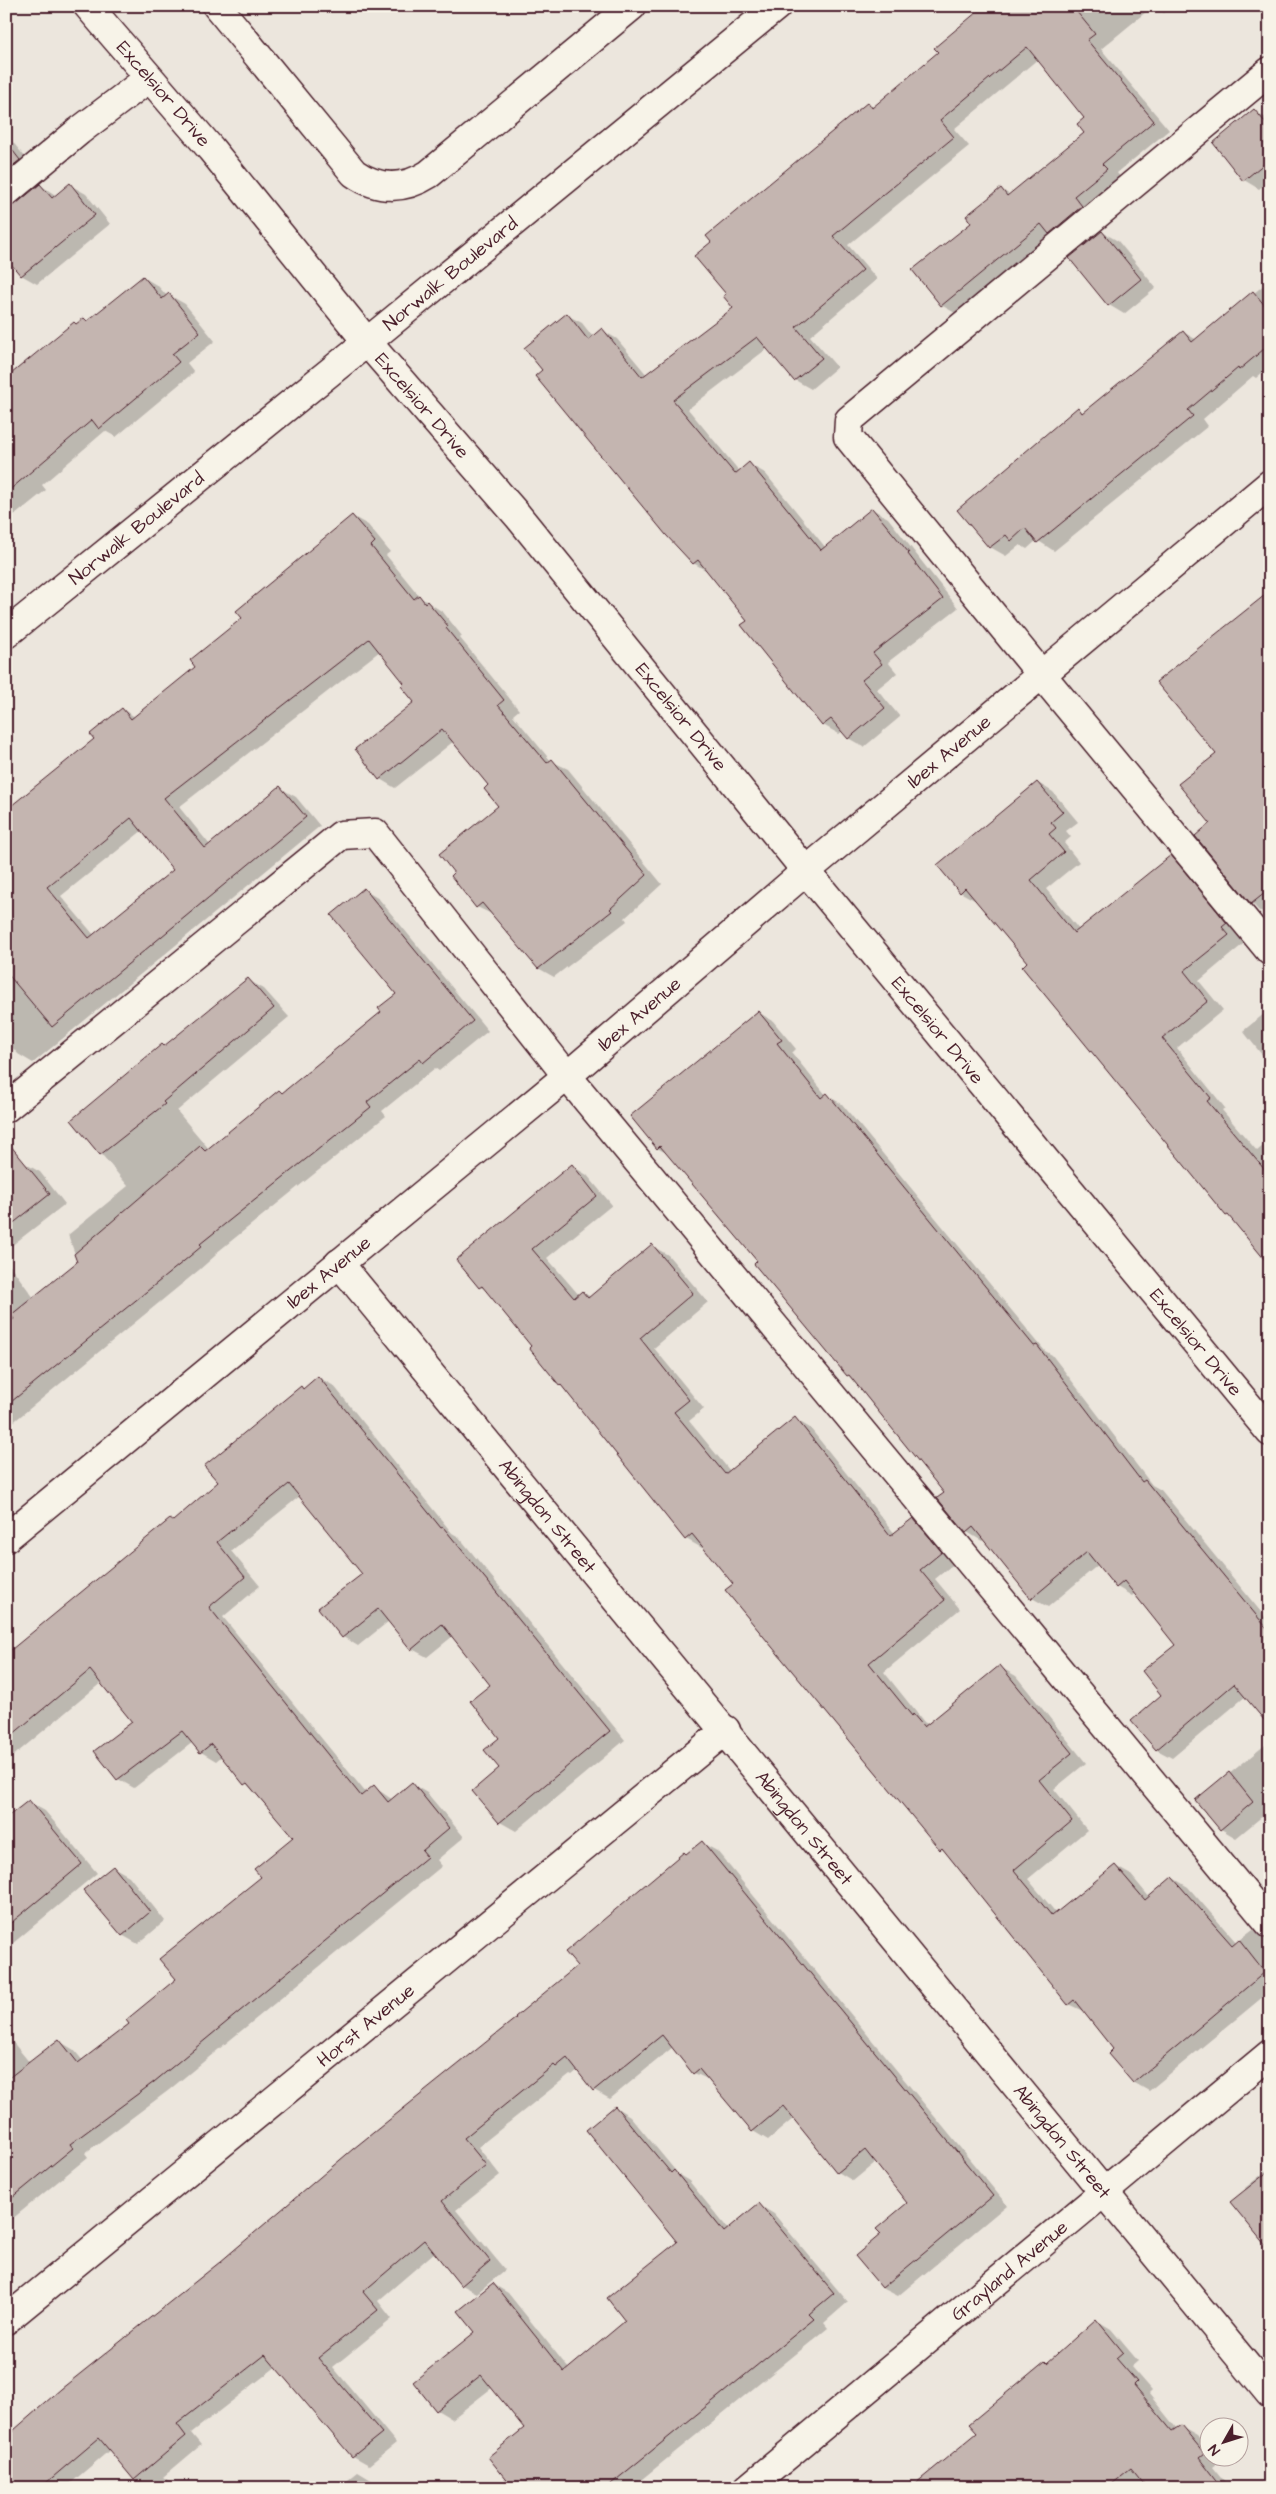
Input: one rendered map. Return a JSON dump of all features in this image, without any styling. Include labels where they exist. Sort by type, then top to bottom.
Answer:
[{"type":"street","name":"Excelsior Drive","points":[[88,6],[211,149],[367,342],[518,516],[806,871],[1270,1432]]},
{"type":"street","points":[[217,6],[354,172],[364,180],[380,186],[416,182],[429,174],[632,6]]},
{"type":"street","name":"Norwalk Boulevard","points":[[6,634],[367,342],[776,6]]},
{"type":"street","points":[[1270,72],[848,420],[848,437],[1270,951]]},
{"type":"street","points":[[6,192],[79,131],[149,78]]},
{"type":"street","name":"Ibex Avenue","points":[[6,1538],[567,1076],[806,871],[1270,484]]},
{"type":"street","points":[[6,1108],[341,835],[375,833],[567,1076],[1270,1924]]},
{"type":"street","name":"Abingdon Street","points":[[339,1263],[726,1730],[1270,2394]]},
{"type":"street","name":"Horst Avenue","points":[[6,2320],[726,1730]]},
{"type":"street","name":"Grayland Avenue","points":[[748,2488],[1270,2054]]},
{"type":"building","points":[[984,6],[1072,6],[1095,34],[1087,40],[1154,121],[1102,164],[1107,169],[1074,196],[1082,206],[1049,234],[1041,224],[941,306],[912,270],[971,223],[966,216],[1001,188],[1007,196],[1084,133],[1077,124],[1084,118],[1027,47],[940,120],[954,137],[833,236],[863,270],[796,327],[822,358],[794,381],[757,337],[673,400],[735,474],[749,462],[821,550],[872,508],[943,599],[873,653],[882,664],[862,680],[885,708],[848,739],[831,719],[822,726],[741,625],[747,621],[698,560],[693,564],[666,535],[535,376],[542,370],[524,348],[567,313],[588,340],[602,328],[642,377],[733,308],[723,296],[726,294],[694,256],[711,242],[706,236],[868,102],[872,108],[938,52],[934,48]]},
{"type":"building","points":[[1254,109],[1270,128],[1270,159],[1243,181],[1213,143]]},
{"type":"building","points":[[6,142],[20,160],[6,171]]},
{"type":"building","points":[[70,183],[95,215],[21,276],[6,258],[6,207],[16,204],[40,184],[52,198]]},
{"type":"building","points":[[1102,231],[1141,279],[1108,306],[1069,258]]},
{"type":"building","points":[[143,276],[162,299],[169,293],[200,332],[172,354],[179,362],[99,429],[92,420],[6,493],[6,378],[74,322],[76,324],[84,318],[87,321]]},
{"type":"building","points":[[1253,291],[1270,312],[1270,344],[1188,410],[1193,416],[1037,543],[1025,528],[1011,541],[1006,535],[989,548],[957,510],[1078,407],[1082,413],[1183,331],[1192,342]]},
{"type":"building","points":[[352,515],[375,542],[371,546],[414,599],[419,595],[425,603],[427,601],[448,626],[446,628],[504,700],[498,705],[547,763],[552,759],[647,875],[610,909],[612,911],[538,969],[482,903],[476,908],[451,876],[454,873],[439,854],[498,806],[484,789],[488,785],[442,729],[379,780],[355,749],[414,702],[401,686],[404,683],[369,639],[164,798],[205,848],[280,786],[306,817],[52,1027],[6,972],[6,810],[94,739],[90,734],[122,708],[131,719],[195,667],[190,660],[242,618],[236,611]],"holes":[[[131,818],[173,870],[89,938],[47,887]]]},
{"type":"building","points":[[1270,591],[1270,889],[1251,904],[1195,836],[1210,823],[1178,784],[1216,754],[1156,682]]},
{"type":"building","points":[[1037,782],[1063,812],[1051,822],[1056,828],[1049,834],[1064,852],[1031,880],[1074,933],[1171,855],[1227,923],[1222,927],[1229,935],[1184,971],[1208,1001],[1162,1038],[1211,1098],[1207,1101],[1270,1176],[1270,1266],[1228,1215],[1226,1216],[1022,967],[1027,962],[965,888],[960,893],[937,865]]},
{"type":"building","points":[[364,888],[473,1021],[423,1063],[420,1059],[367,1102],[371,1107],[200,1244],[202,1246],[6,1406],[6,1325],[14,1319],[11,1315],[77,1262],[74,1254],[200,1146],[205,1151],[279,1090],[282,1093],[381,1012],[378,1008],[396,994],[331,915]]},
{"type":"building","points":[[248,978],[274,1008],[163,1102],[165,1104],[100,1155],[71,1120],[162,1044],[164,1046]]},
{"type":"building","points":[[758,1011],[782,1040],[777,1043],[821,1098],[827,1093],[1034,1346],[1037,1345],[1142,1482],[1145,1480],[1270,1632],[1270,1727],[1234,1684],[1156,1750],[1131,1721],[1161,1695],[1142,1671],[1175,1645],[1124,1581],[1116,1588],[1087,1552],[1031,1599],[973,1527],[966,1533],[937,1498],[944,1493],[849,1375],[847,1376],[754,1264],[757,1261],[660,1146],[657,1149],[630,1116]]},
{"type":"building","points":[[6,1140],[50,1194],[6,1229]]},
{"type":"building","points":[[572,1164],[597,1196],[532,1249],[574,1298],[582,1291],[588,1298],[652,1244],[693,1293],[640,1338],[689,1400],[674,1412],[725,1474],[795,1417],[890,1536],[913,1518],[942,1552],[920,1570],[945,1600],[869,1663],[912,1716],[913,1714],[924,1727],[1000,1665],[1072,1753],[1039,1780],[1072,1821],[1014,1870],[1052,1916],[1115,1865],[1145,1900],[1172,1877],[1232,1945],[1239,1939],[1265,1972],[1133,2083],[1108,2054],[1113,2049],[1074,2000],[1068,2005],[942,1848],[940,1850],[725,1590],[733,1584],[692,1534],[685,1540],[561,1385],[529,1348],[531,1346],[482,1286],[479,1288],[456,1260]]},
{"type":"building","points":[[318,1376],[441,1528],[443,1527],[610,1731],[499,1823],[472,1791],[499,1768],[484,1750],[499,1738],[470,1701],[490,1685],[442,1624],[411,1650],[378,1609],[342,1638],[318,1608],[362,1574],[289,1484],[217,1542],[245,1577],[209,1607],[361,1796],[374,1785],[388,1802],[412,1782],[449,1828],[422,1851],[427,1857],[154,2082],[70,2144],[73,2148],[6,2203],[6,2080],[59,2039],[78,2063],[129,2024],[126,2020],[176,1979],[159,1959],[261,1877],[254,1869],[293,1837],[247,1783],[244,1785],[211,1744],[200,1753],[182,1731],[117,1780],[94,1751],[132,1722],[90,1670],[6,1740],[6,1654],[170,1519],[173,1521],[218,1482],[204,1466],[301,1386],[303,1389]]},
{"type":"building","points":[[1229,1772],[1253,1802],[1220,1830],[1195,1800]]},
{"type":"building","points":[[29,1800],[82,1864],[6,1927],[6,1818]]},
{"type":"building","points":[[702,1841],[993,2196],[882,2288],[855,2256],[881,2234],[876,2229],[907,2203],[865,2150],[837,2173],[783,2106],[752,2132],[699,2069],[693,2074],[662,2035],[593,2091],[567,2058],[556,2067],[554,2065],[464,2138],[486,2165],[442,2201],[490,2261],[461,2286],[424,2240],[363,2292],[378,2310],[318,2358],[382,2433],[352,2457],[265,2355],[177,2424],[186,2436],[134,2480],[99,2438],[40,2488],[6,2488],[6,2437],[61,2389],[220,2262],[353,2149],[516,2018],[577,1966],[565,1952],[684,1852],[686,1854]]},
{"type":"building","points":[[113,1866],[150,1912],[122,1936],[83,1890]]},
{"type":"building","points":[[615,2106],[671,2173],[674,2170],[724,2232],[759,2203],[834,2293],[809,2314],[814,2319],[606,2488],[513,2488],[488,2457],[524,2428],[481,2375],[436,2411],[413,2382],[475,2332],[458,2311],[493,2283],[564,2372],[625,2321],[607,2298],[677,2242],[586,2130]]},
{"type":"building","points":[[1270,2170],[1270,2251],[1230,2202]]},
{"type":"building","points":[[1096,2319],[1123,2352],[1116,2358],[1137,2382],[1134,2385],[1172,2431],[1181,2425],[1198,2446],[1198,2466],[1206,2466],[1223,2488],[1147,2488],[1131,2468],[1106,2488],[910,2488],[977,2433],[969,2424],[1045,2361],[1047,2363]]}]
